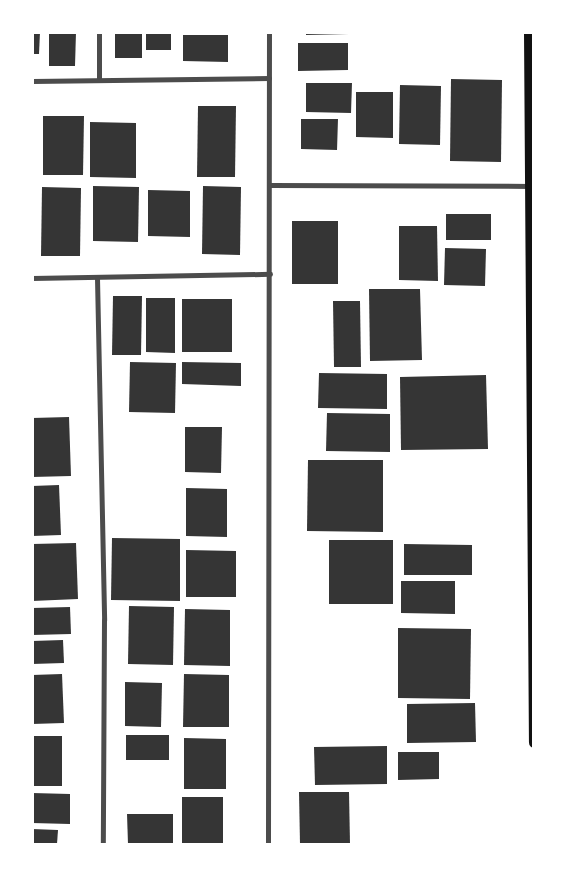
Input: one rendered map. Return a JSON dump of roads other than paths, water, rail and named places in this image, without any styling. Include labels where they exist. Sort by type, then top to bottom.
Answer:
[{"type":"main road","points":[[529,32],[532,186],[534,742]]},
{"type":"street","points":[[99,32],[99,78]]},
{"type":"street","points":[[268,844],[269,32]]},
{"type":"street","points":[[32,80],[269,78]]},
{"type":"street","points":[[270,185],[532,186]]},
{"type":"street","points":[[32,278],[270,274]]},
{"type":"street","points":[[98,278],[104,620],[103,844]]}]
